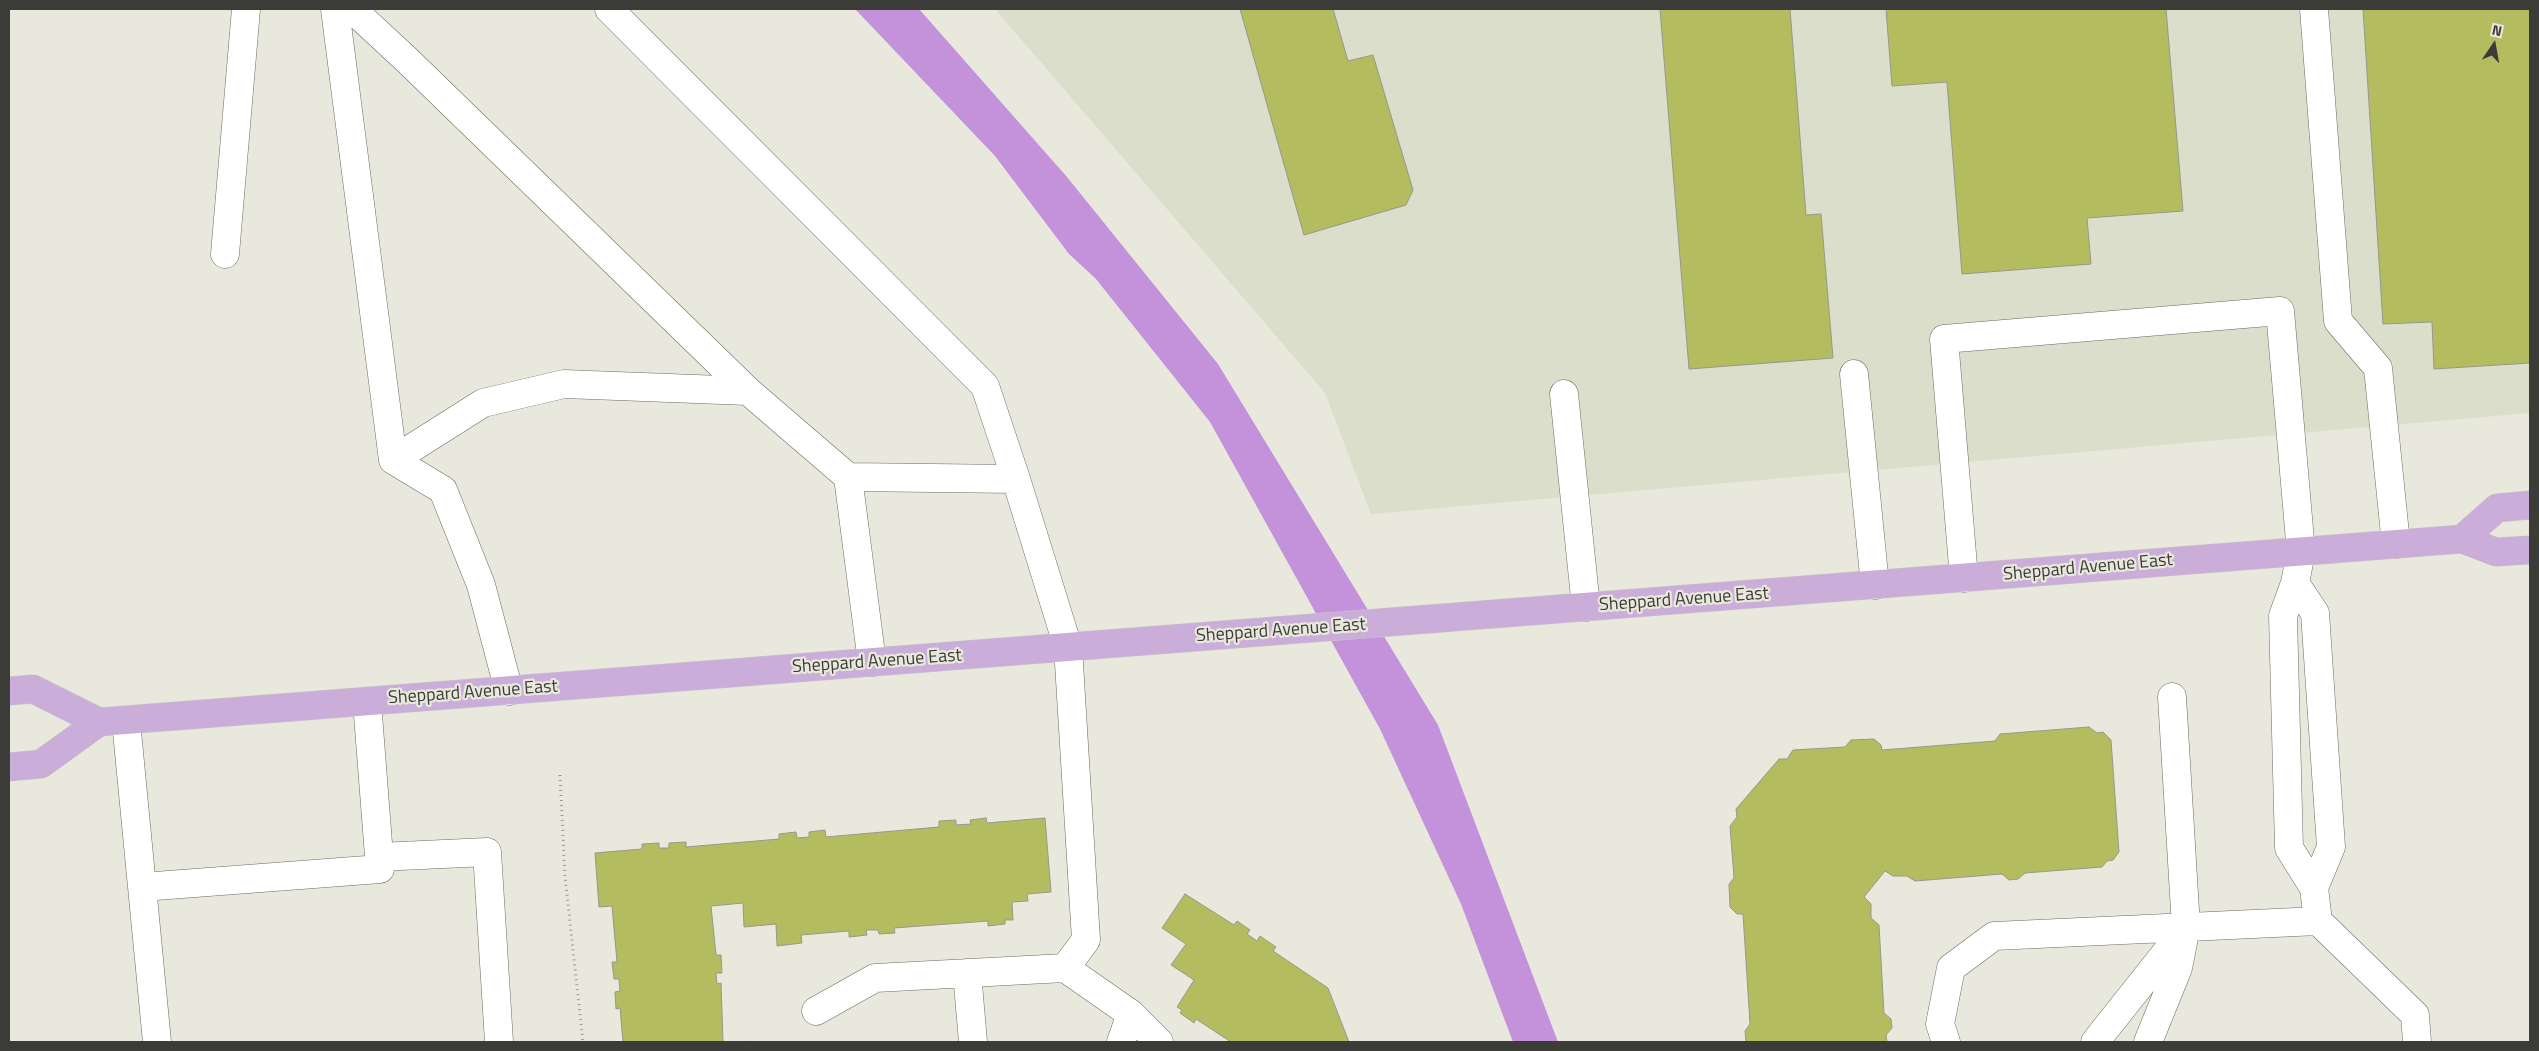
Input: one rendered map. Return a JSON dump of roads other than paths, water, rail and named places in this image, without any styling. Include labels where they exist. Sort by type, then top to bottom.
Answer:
[{"type":"main road","points":[[2462,539],[2497,508],[2530,504]]},
{"type":"main road","name":"Sheppard Avenue East","points":[[9,691],[33,689],[99,722],[126,721],[2462,539],[2496,552],[2530,550]]},
{"type":"main road","points":[[9,767],[41,764],[99,722]]},
{"type":"lane","points":[[225,254],[246,9]]},
{"type":"lane","points":[[335,9],[393,460]]},
{"type":"lane","points":[[352,9],[748,391],[848,477],[1016,479]]},
{"type":"lane","points":[[609,9],[985,386],[1068,647],[1086,940],[1064,968]]},
{"type":"lane","points":[[2314,9],[2338,321],[2378,368],[2396,544]]},
{"type":"lane","points":[[1964,578],[1944,339],[2280,311],[2301,552],[2295,583],[2283,616],[2289,848],[2314,888],[2318,921],[2414,1016],[2417,1042]]},
{"type":"lane","points":[[1854,374],[1875,585]]},
{"type":"lane","points":[[393,460],[483,403],[564,384],[748,391]]},
{"type":"lane","points":[[1564,394],[1586,608]]},
{"type":"lane","points":[[393,460],[443,490],[481,585],[508,691]]},
{"type":"lane","points":[[848,477],[872,662]]},
{"type":"lane","points":[[2295,583],[2315,613],[2331,847],[2314,888]]},
{"type":"lane","points":[[2148,1042],[2178,968],[2186,927],[2172,697]]},
{"type":"lane","points":[[142,887],[380,869],[368,702]]},
{"type":"lane","points":[[126,721],[157,1042]]},
{"type":"lane","points":[[379,857],[487,852],[500,1042]]},
{"type":"lane","points":[[1946,1042],[1940,1024],[1951,968],[1994,936],[2318,921]]},
{"type":"lane","points":[[2095,1042],[2186,927]]},
{"type":"lane","points":[[816,1010],[875,978],[1064,968],[1131,1014],[1160,1042]]},
{"type":"lane","points":[[967,973],[973,1042]]},
{"type":"lane","points":[[1121,1042],[1131,1014]]}]
